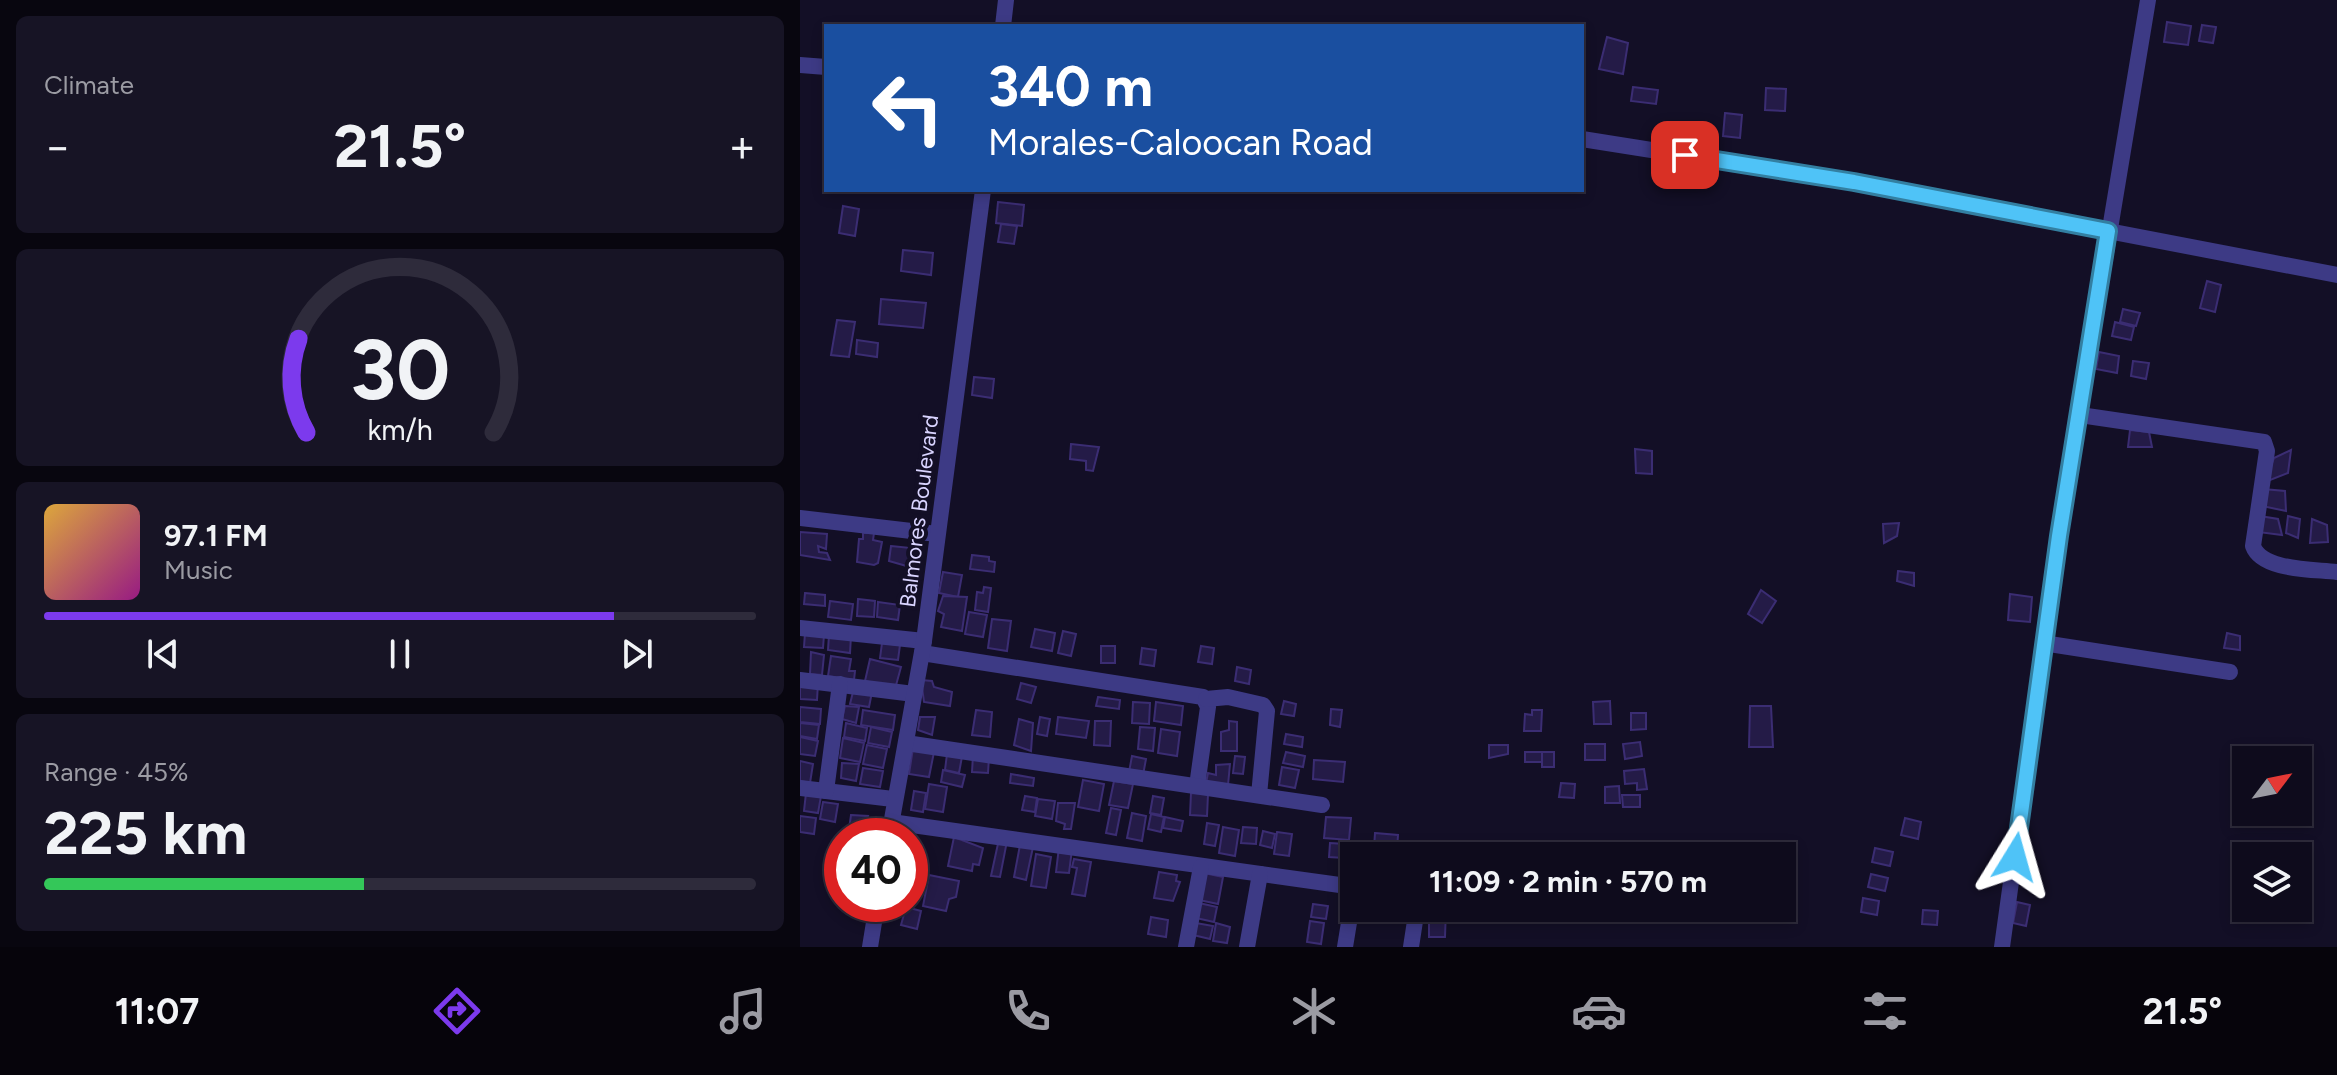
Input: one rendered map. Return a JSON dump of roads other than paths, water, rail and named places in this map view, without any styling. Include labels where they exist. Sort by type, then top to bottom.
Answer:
[{"type":"street","points":[[1003,24],[1006,0]]},
{"type":"street","points":[[2002,947],[2043,643],[2148,0]]},
{"type":"street","points":[[800,65],[824,67]]},
{"type":"street","points":[[1584,139],[1854,182],[2337,275]]},
{"type":"street","name":"Balmores Boulevard","points":[[891,818],[923,647],[983,192]]},
{"type":"street","points":[[2080,415],[2264,442],[2267,451],[2253,546],[2255,552],[2271,562],[2337,572]]},
{"type":"street","points":[[800,518],[937,534]]},
{"type":"street","points":[[800,628],[923,647],[1206,699],[1228,697],[1255,703],[1267,711],[1259,795]]},
{"type":"street","points":[[2043,643],[2230,672]]},
{"type":"street","points":[[800,680],[914,694]]},
{"type":"street","points":[[826,791],[840,684]]},
{"type":"street","points":[[1197,786],[1208,707],[1206,699]]},
{"type":"street","points":[[906,743],[1322,805]]},
{"type":"street","points":[[800,788],[893,799]]},
{"type":"street","points":[[928,834],[1260,874],[1340,887]]},
{"type":"street","points":[[1186,947],[1201,867]]},
{"type":"street","points":[[1247,947],[1260,874]]},
{"type":"street","points":[[870,947],[874,922]]},
{"type":"street","points":[[1345,947],[1349,922]]},
{"type":"street","points":[[1411,947],[1415,922]]}]
